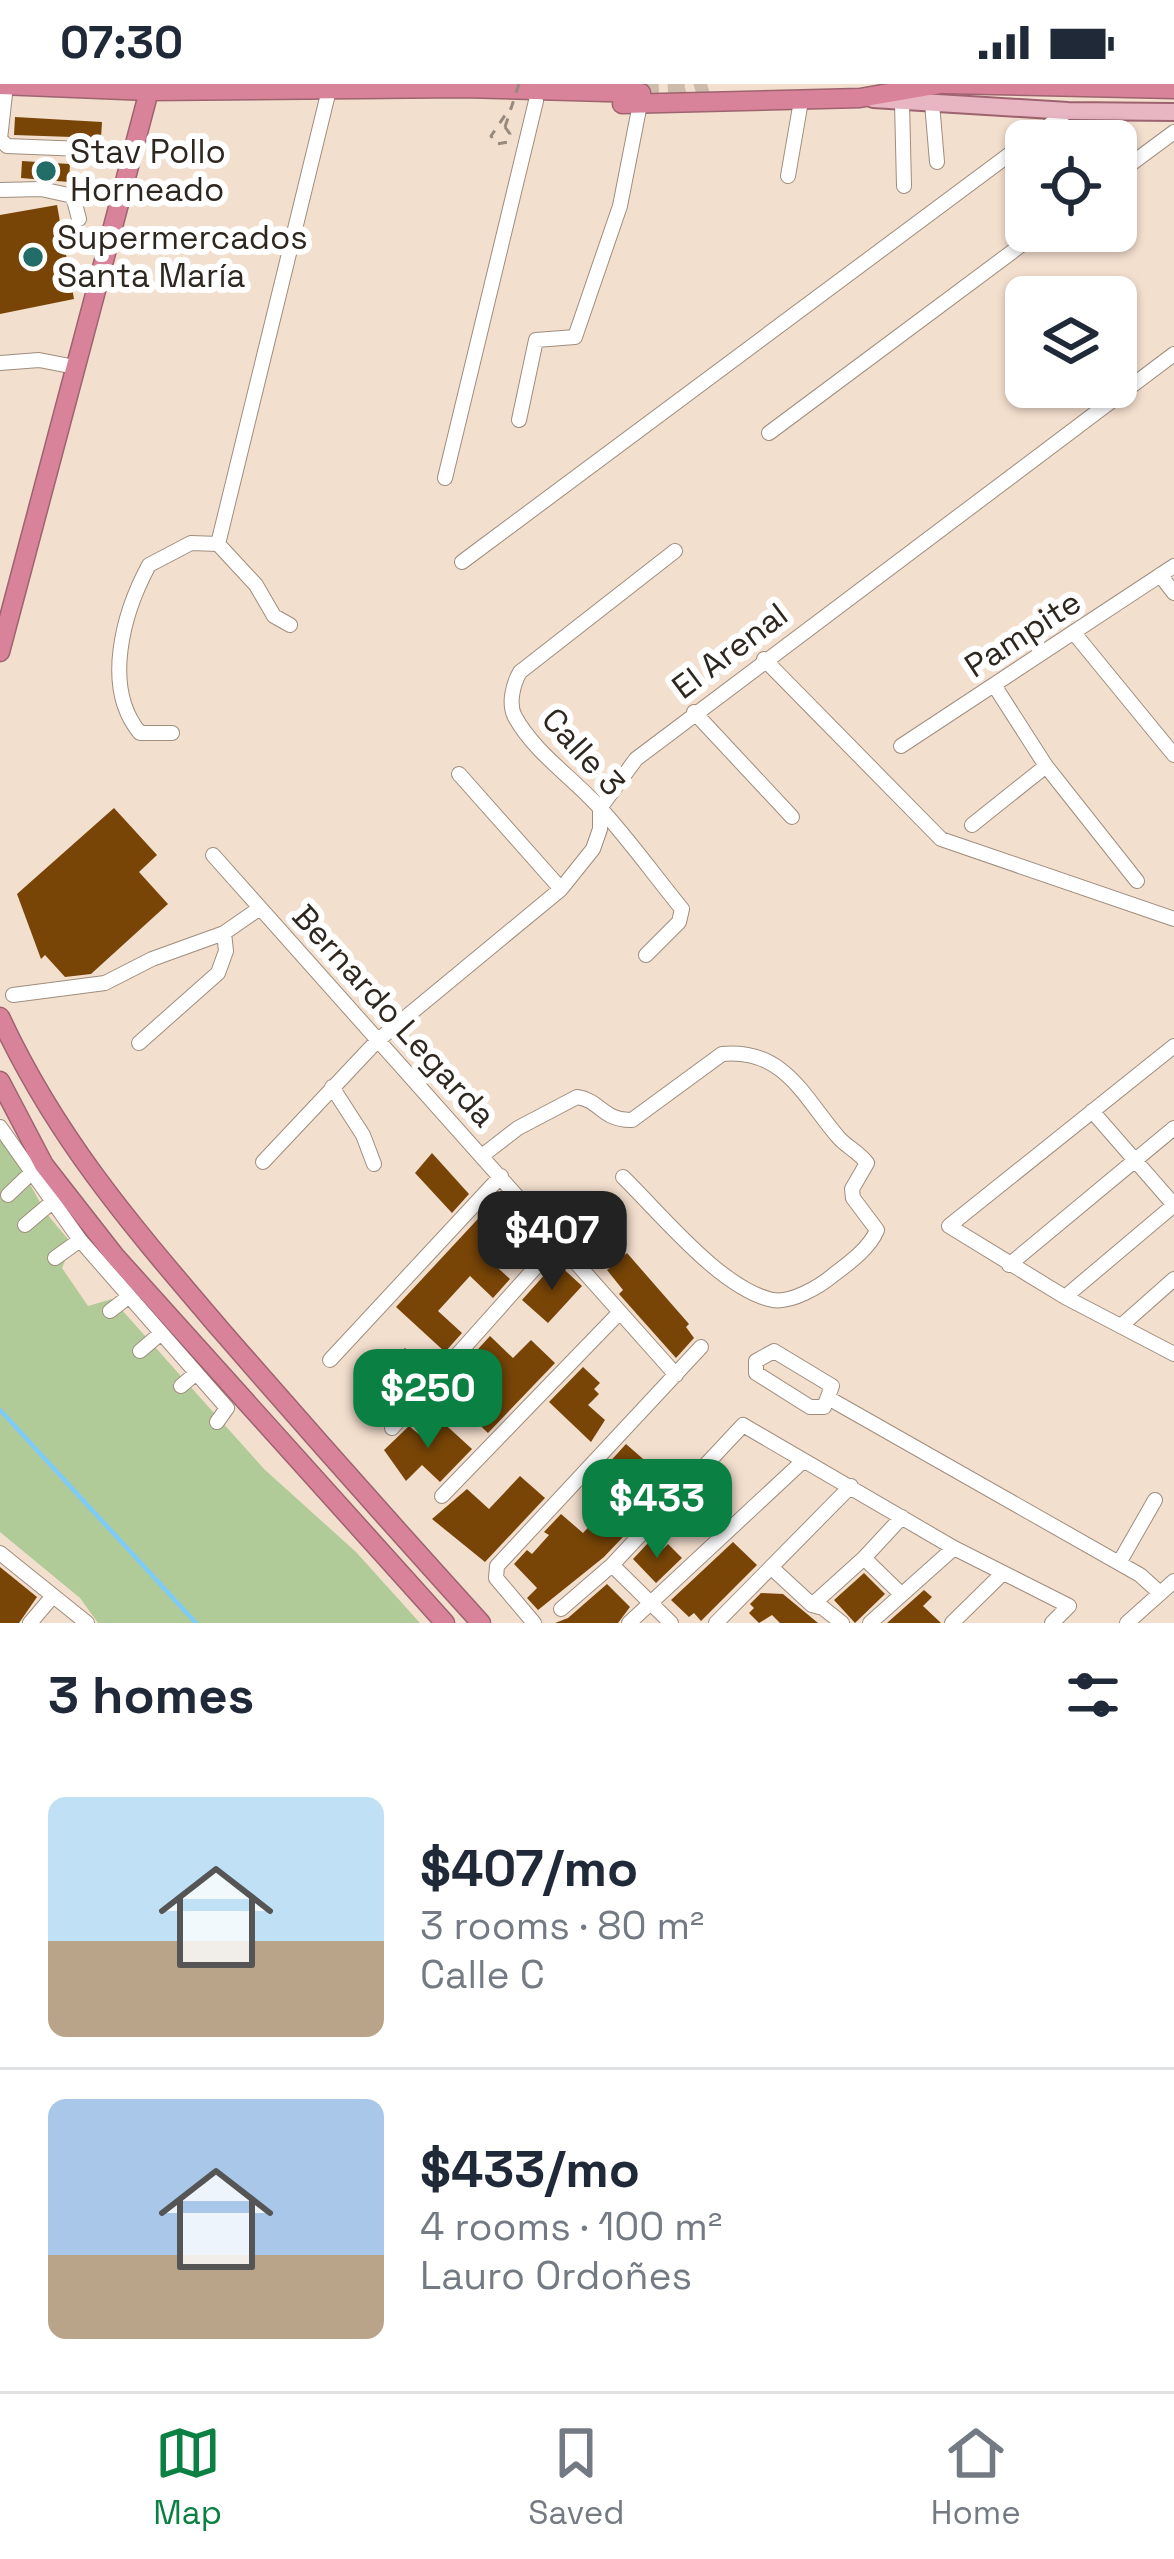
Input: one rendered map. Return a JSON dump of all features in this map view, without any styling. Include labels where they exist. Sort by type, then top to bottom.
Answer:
[{"type":"highway","points":[[329,90],[516,92],[536,101],[801,101],[860,98],[943,84],[1174,89]]},
{"type":"highway","points":[[3,85],[148,91],[462,88],[641,99]]},
{"type":"highway","points":[[0,652],[148,91]]},
{"type":"highway","points":[[0,1017],[52,1118],[109,1198],[291,1412],[481,1623]]},
{"type":"highway","points":[[0,1081],[44,1165],[116,1256],[445,1623]]},
{"type":"main road","points":[[860,98],[1068,111],[1174,112]]},
{"type":"street","points":[[3,85],[0,139],[7,146],[134,151]]},
{"type":"street","points":[[218,544],[329,90]]},
{"type":"street","points":[[519,420],[536,340],[575,338],[620,206],[641,99]]},
{"type":"street","points":[[445,478],[536,101]]},
{"type":"street","points":[[788,176],[801,101]]},
{"type":"street","points":[[902,102],[904,186]]},
{"type":"street","points":[[932,103],[937,162]]},
{"type":"street","points":[[1056,120],[1068,111]]},
{"type":"street","points":[[1137,159],[1174,132]]},
{"type":"street","points":[[462,562],[1005,158]]},
{"type":"street","points":[[0,190],[41,189],[73,196],[79,219]]},
{"type":"street","points":[[769,433],[1012,252]]},
{"type":"street","name":"El Arenal","points":[[263,1162],[377,1041],[561,889],[593,849],[600,808],[636,759],[764,658],[1174,354]]},
{"type":"street","points":[[0,363],[38,360],[75,368]]},
{"type":"street","points":[[172,733],[140,733],[123,713],[124,629],[149,566],[191,543],[218,544],[256,585],[274,616],[290,625]]},
{"type":"street","name":"Calle 3","points":[[646,956],[680,922],[682,909],[600,808],[557,769],[512,707],[514,682],[520,673],[675,551]]},
{"type":"street","points":[[1167,571],[1174,593]]},
{"type":"street","name":"Pampite","points":[[901,746],[1167,571]]},
{"type":"street","points":[[1075,633],[1174,755]]},
{"type":"street","points":[[764,658],[941,838],[1174,919]]},
{"type":"street","points":[[994,685],[1046,766],[1137,881]]},
{"type":"street","points":[[694,712],[792,818]]},
{"type":"street","points":[[972,825],[1046,766]]},
{"type":"street","points":[[460,774],[561,889]]},
{"type":"street","name":"Bernardo Legarda","points":[[213,855],[676,1376]]},
{"type":"street","points":[[13,995],[105,983],[152,959],[224,933],[260,908]]},
{"type":"street","points":[[139,1043],[218,973],[226,951],[224,933]]},
{"type":"street","points":[[1174,1046],[949,1226],[1065,1297],[1174,1354]]},
{"type":"street","points":[[483,1155],[518,1128],[577,1097],[591,1100],[611,1118],[632,1120],[722,1054],[739,1053],[778,1065],[826,1116],[844,1143],[860,1154],[867,1163],[853,1198],[878,1230],[874,1240],[827,1280],[784,1300],[770,1300],[728,1282],[623,1178]]},
{"type":"street","points":[[332,1087],[363,1135],[374,1164]]},
{"type":"street","points":[[1065,1297],[1174,1205],[1092,1111]]},
{"type":"street","points":[[0,1127],[80,1240],[226,1408],[217,1422]]},
{"type":"street","points":[[1009,1265],[1174,1128]]},
{"type":"street","points":[[8,1195],[30,1174]]},
{"type":"street","points":[[330,1360],[501,1176]]},
{"type":"street","points":[[25,1225],[51,1203]]},
{"type":"street","points":[[56,1258],[80,1240]]},
{"type":"street","points":[[392,1428],[560,1241]]},
{"type":"street","points":[[1122,1325],[1174,1279]]},
{"type":"street","points":[[110,1311],[128,1298]]},
{"type":"street","points":[[442,1496],[619,1312]]},
{"type":"street","points":[[140,1351],[160,1334]]},
{"type":"street","points":[[534,1623],[496,1578],[497,1566],[701,1347]]},
{"type":"street","points":[[782,1352],[826,1380],[834,1400],[824,1407],[811,1407],[756,1373],[756,1361],[766,1353],[782,1352]]},
{"type":"street","points":[[181,1386],[195,1374]]},
{"type":"street","points":[[834,1400],[1119,1563],[1160,1593]]},
{"type":"street","points":[[561,1609],[613,1565],[743,1425],[954,1548],[1069,1606],[1052,1623]]},
{"type":"street","points":[[629,1623],[802,1462]]},
{"type":"street","points":[[716,1623],[851,1486]]},
{"type":"street","points":[[1119,1563],[1155,1500]]},
{"type":"street","points":[[812,1605],[902,1517]]},
{"type":"street","points":[[870,1623],[954,1548]]},
{"type":"street","points":[[0,1553],[87,1623]]},
{"type":"street","points":[[864,1558],[901,1594]]},
{"type":"street","points":[[613,1565],[671,1623]]},
{"type":"street","points":[[773,1569],[812,1605],[842,1623]]},
{"type":"street","points":[[952,1623],[1003,1573]]},
{"type":"street","points":[[1127,1623],[1174,1581]]},
{"type":"street","points":[[30,1623],[52,1596]]},
{"type":"path","points":[[516,92],[505,127],[508,142],[496,144],[491,136],[516,92]]},
{"type":"green space","points":[[0,1131],[46,1213],[72,1244],[62,1268],[88,1306],[112,1299],[264,1469],[356,1552],[420,1623],[98,1623],[80,1598],[0,1532]]},
{"type":"building","points":[[15,117],[102,122],[101,138],[14,135]]},
{"type":"building","name":"Stav Pollo Horneado","points":[[22,161],[70,164],[69,182],[21,178]]},
{"type":"building","name":"Supermercados Santa María","points":[[57,205],[74,299],[0,314],[0,215]]},
{"type":"building","points":[[114,808],[157,855],[139,872],[168,904],[91,974],[65,977],[45,955],[41,959],[17,894]]},
{"type":"building","points":[[432,1153],[469,1194],[452,1213],[415,1173]]},
{"type":"building","points":[[580,1200],[610,1237],[586,1257],[554,1221]]},
{"type":"building","points":[[489,1207],[511,1232],[487,1258],[510,1279],[493,1298],[470,1276],[438,1311],[462,1333],[445,1352],[396,1307]]},
{"type":"building","points":[[627,1253],[689,1324],[686,1327],[694,1338],[676,1358],[619,1294],[623,1290],[607,1270]]},
{"type":"building","points":[[556,1262],[582,1286],[548,1323],[522,1300]]},
{"type":"building","points":[[490,1336],[513,1358],[531,1340],[555,1363],[488,1433],[464,1410],[481,1392],[458,1371]]},
{"type":"building","points":[[405,1348],[428,1369],[395,1404],[371,1383]]},
{"type":"building","points":[[583,1367],[600,1383],[594,1389],[599,1394],[588,1405],[605,1420],[591,1442],[549,1402]]},
{"type":"building","points":[[437,1417],[472,1449],[440,1482],[422,1465],[406,1481],[384,1450],[409,1426],[420,1435]]},
{"type":"building","points":[[626,1444],[650,1465],[654,1461],[675,1482],[604,1557],[538,1610],[527,1598],[537,1588],[514,1564],[527,1550],[532,1554],[561,1514],[583,1533],[618,1496],[596,1477]]},
{"type":"building","points":[[520,1476],[545,1498],[485,1562],[432,1519],[467,1489],[489,1509]]},
{"type":"building","points":[[649,1542],[658,1554],[668,1544],[682,1558],[656,1583],[633,1559]]},
{"type":"building","points":[[733,1542],[757,1565],[701,1621],[694,1613],[689,1617],[671,1600]]},
{"type":"building","points":[[0,1567],[37,1597],[19,1623],[0,1623]]},
{"type":"building","points":[[864,1573],[885,1594],[855,1623],[834,1600]]},
{"type":"building","points":[[607,1584],[630,1607],[618,1623],[555,1623],[568,1618]]},
{"type":"building","points":[[924,1590],[932,1597],[923,1606],[941,1623],[887,1623]]},
{"type":"building","points":[[761,1593],[783,1594],[818,1623],[780,1623],[772,1615],[759,1623],[749,1613],[754,1608],[750,1604]]},
{"type":"waterway","points":[[0,1410],[196,1623]]},
{"type":"tunnel","points":[[641,93],[685,91],[707,84]]},
{"type":"place","name":"Stav Pollo Horneado","points":[[46,171]]},
{"type":"place","name":"Supermercados Santa María","points":[[33,257]]}]
